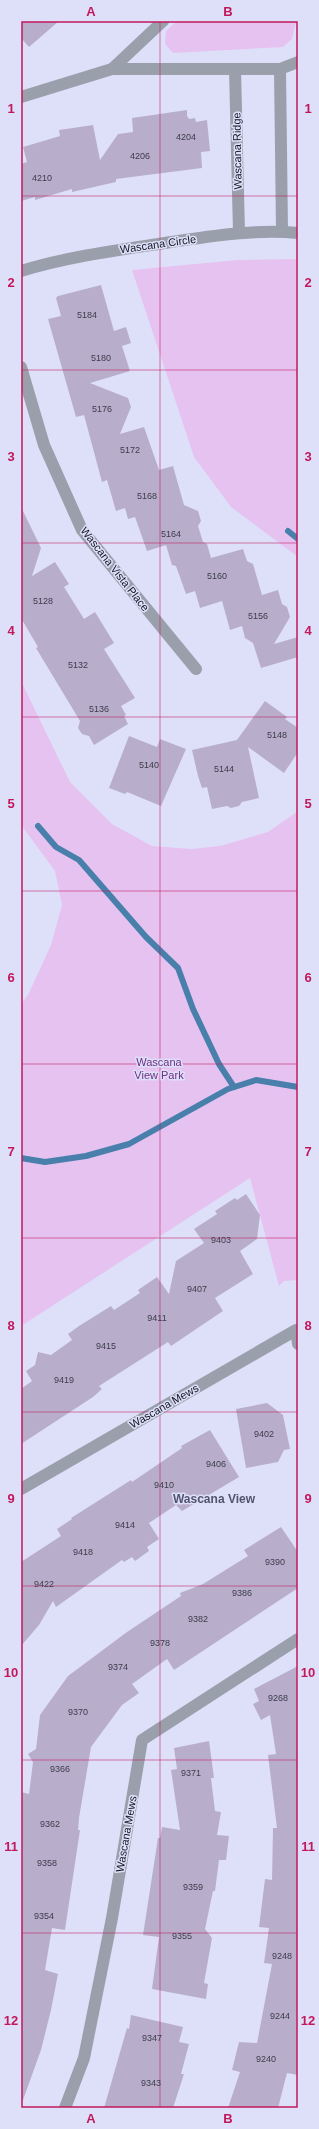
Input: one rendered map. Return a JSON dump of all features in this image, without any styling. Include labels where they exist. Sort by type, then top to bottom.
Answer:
[{"type":"street","points":[[112,69],[163,21]]},
{"type":"street","points":[[21,96],[112,69],[280,69],[298,62]]},
{"type":"street","name":"Wascana Ridge","points":[[235,69],[239,233]]},
{"type":"street","points":[[280,69],[282,231]]},
{"type":"street","name":"Wascana Circle","points":[[21,271],[86,254],[239,233],[282,231],[298,233]]},
{"type":"street","name":"Wascana Vista Place","points":[[21,367],[44,445],[82,530],[196,669]]},
{"type":"street","name":"Wascana Mews","points":[[21,1490],[296,1330],[298,1344]]},
{"type":"street","name":"Wascana Mews","points":[[65,2108],[84,2058],[112,1918],[142,1740],[298,1639]]},
{"type":"green space","points":[[177,21],[296,21],[292,39],[283,47],[173,53],[165,44],[166,31]]},
{"type":"green space","points":[[298,259],[298,557],[231,507],[194,457],[132,270],[238,260]]},
{"type":"green space","name":"Wascana View Park","points":[[21,681],[70,782],[112,824],[152,846],[191,849],[220,846],[268,832],[298,811],[298,1280],[284,1281],[279,1286],[250,1178],[21,1326],[21,1004],[28,995],[51,945],[62,905],[55,871],[21,825]]},
{"type":"building","points":[[21,21],[59,21],[29,47],[21,38]]},
{"type":"building","points":[[187,110],[187,116],[189,119],[195,118],[196,122],[207,120],[210,151],[201,152],[202,168],[116,179],[116,182],[72,192],[72,189],[35,200],[35,197],[21,201],[21,164],[27,162],[23,147],[60,136],[59,130],[93,125],[100,160],[118,134],[133,132],[132,118]]},
{"type":"building","points":[[101,285],[114,331],[126,327],[131,343],[122,346],[130,371],[90,383],[128,398],[131,407],[120,434],[144,427],[159,470],[173,466],[184,505],[198,511],[201,521],[198,526],[203,542],[207,544],[211,558],[243,549],[247,561],[253,564],[262,595],[278,590],[282,604],[287,607],[290,617],[274,644],[298,637],[298,657],[261,668],[253,643],[245,638],[242,626],[230,630],[222,601],[200,608],[195,591],[186,594],[176,566],[172,565],[166,545],[147,551],[135,517],[128,519],[125,508],[116,511],[107,480],[102,482],[84,415],[76,417],[48,319],[61,316],[56,298],[58,296]]},
{"type":"building","points":[[21,507],[41,548],[32,576],[55,562],[69,584],[64,587],[84,619],[95,612],[114,643],[104,649],[135,698],[121,706],[126,715],[124,716],[128,724],[94,745],[89,736],[82,734],[78,728],[80,721],[36,648],[38,647],[21,618]]},
{"type":"building","points":[[265,701],[287,717],[285,719],[298,728],[298,752],[284,773],[248,747],[259,798],[242,802],[239,806],[231,808],[227,806],[212,809],[207,787],[202,788],[192,750],[237,740]]},
{"type":"building","points":[[129,736],[157,747],[160,739],[186,749],[161,806],[127,792],[125,794],[109,788]]},
{"type":"building","points":[[246,1194],[260,1215],[257,1239],[240,1251],[253,1274],[215,1298],[223,1311],[171,1346],[168,1342],[99,1386],[102,1389],[93,1397],[21,1444],[21,1389],[32,1381],[26,1371],[35,1365],[38,1352],[51,1355],[72,1340],[68,1334],[111,1306],[114,1310],[140,1293],[138,1290],[157,1277],[169,1294],[176,1261],[204,1243],[194,1229],[217,1214],[215,1211],[235,1198],[237,1200]]},
{"type":"building","points":[[267,1403],[283,1415],[290,1449],[284,1450],[278,1462],[246,1468],[236,1409]]},
{"type":"building","points":[[210,1430],[239,1477],[182,1511],[176,1505],[149,1523],[159,1539],[147,1547],[149,1551],[135,1561],[132,1557],[124,1562],[122,1560],[56,1607],[53,1601],[39,1625],[21,1646],[21,1562],[61,1536],[57,1529],[72,1519],[71,1518],[131,1480],[132,1482],[182,1448],[181,1446]]},
{"type":"building","points":[[281,1527],[298,1552],[298,1588],[174,1670],[167,1659],[132,1684],[139,1693],[122,1705],[91,1747],[79,1818],[78,1830],[80,1830],[65,1930],[52,1928],[45,1970],[58,1974],[51,2010],[41,2050],[23,2100],[21,2100],[21,1792],[29,1794],[33,1762],[28,1754],[36,1749],[40,1715],[68,1676],[127,1632],[181,1596],[180,1593],[203,1584],[248,1556],[244,1550]]},
{"type":"building","points":[[298,1666],[298,2075],[287,2073],[278,2108],[228,2108],[240,2072],[232,2070],[239,2042],[257,2043],[272,1964],[264,1963],[269,1928],[259,1927],[265,1879],[272,1880],[273,1828],[277,1828],[268,1755],[276,1754],[270,1715],[261,1720],[253,1704],[259,1701],[254,1689]]},
{"type":"building","points":[[209,1741],[214,1778],[211,1778],[215,1811],[221,1812],[217,1835],[229,1836],[226,1860],[219,1860],[215,1891],[213,1891],[205,1929],[212,1938],[204,1983],[208,1984],[206,1999],[152,1989],[159,1937],[143,1935],[158,1838],[160,1838],[162,1827],[180,1830],[171,1770],[177,1769],[174,1748]]},
{"type":"building","points":[[131,2015],[183,2027],[179,2042],[189,2044],[181,2074],[184,2074],[173,2108],[104,2108],[127,2028],[129,2029]]},
{"type":"waterway","points":[[288,531],[298,539]]},
{"type":"waterway","points":[[38,826],[56,847],[79,860],[146,937],[178,968],[193,1009],[219,1064],[234,1087]]},
{"type":"waterway","points":[[21,1158],[45,1162],[86,1156],[129,1144],[228,1089],[256,1080],[298,1087]]},
{"type":"district","name":"Wascana View","points":[[214,1499]]}]
